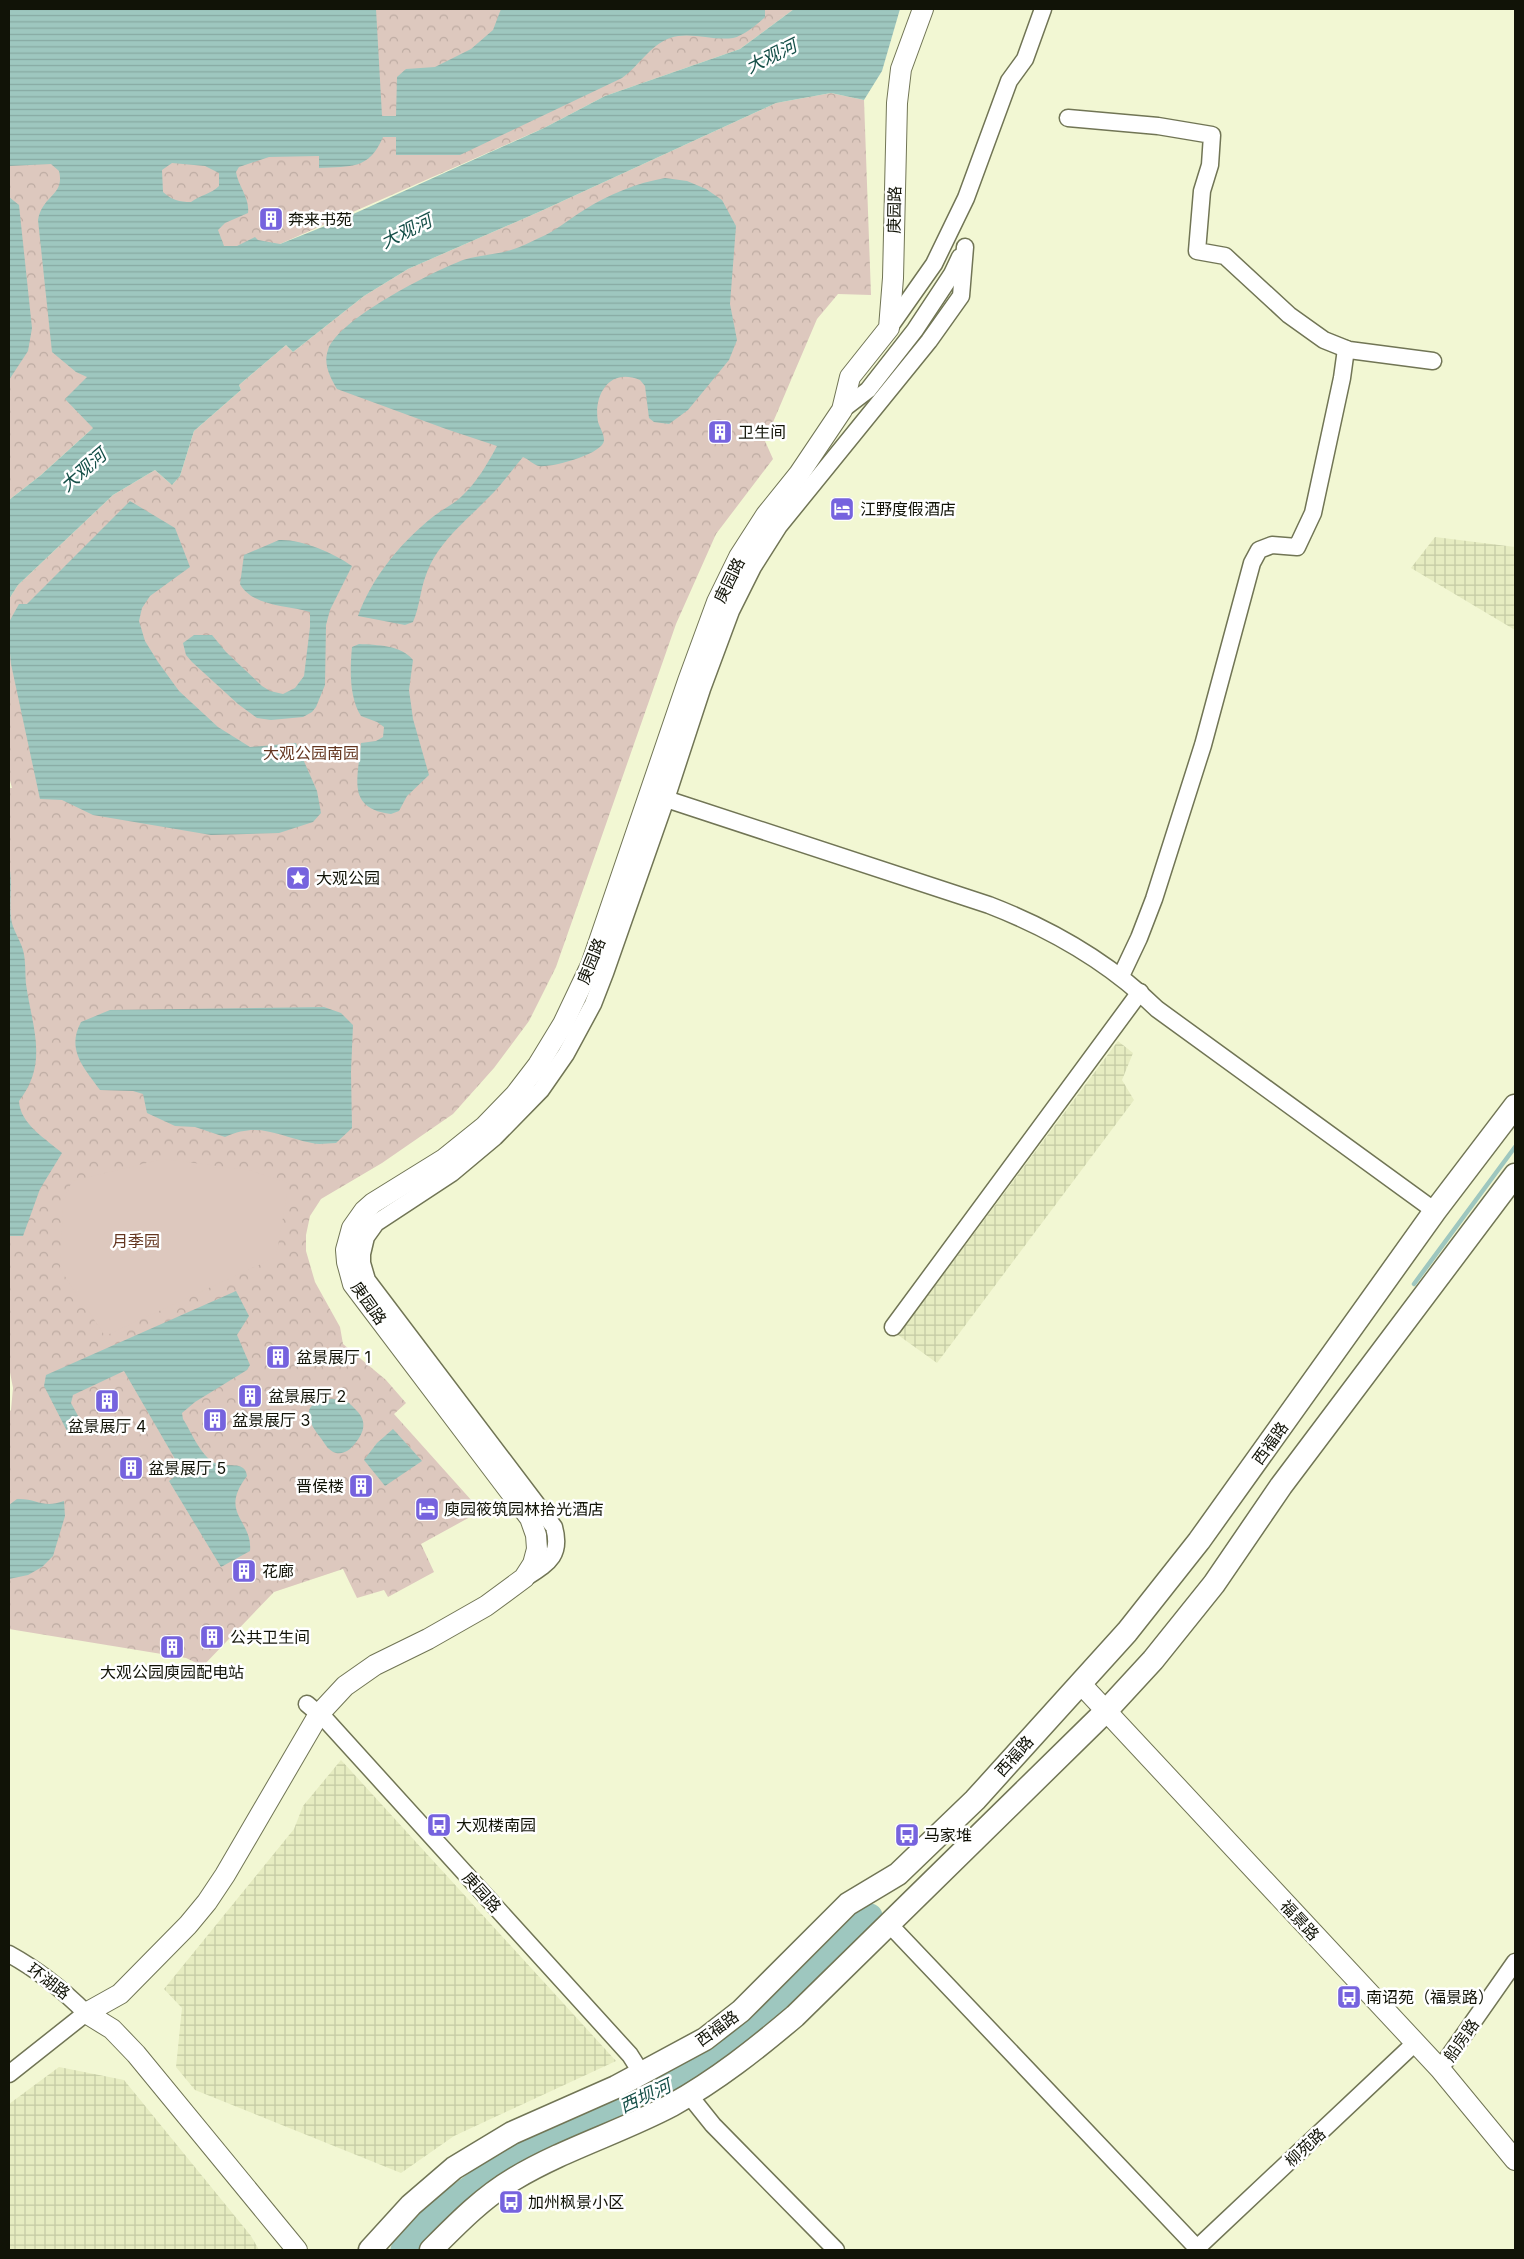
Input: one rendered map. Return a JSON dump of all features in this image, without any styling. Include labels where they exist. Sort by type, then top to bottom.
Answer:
[{"type":"main road","name":"西福路","points":[[370,2250],[411,2204],[454,2168],[512,2133],[642,2074],[705,2039],[741,2011],[848,1904],[898,1874],[975,1800],[1127,1632],[1199,1541],[1435,1211],[1515,1106]]},
{"type":"main road","name":"西福路","points":[[431,2250],[478,2204],[513,2179],[552,2158],[671,2105],[720,2077],[757,2049],[795,2016],[1106,1711],[1153,1660],[1214,1584],[1280,1486],[1515,1175]]},
{"type":"street","name":"庚园路","points":[[86,2012],[120,1994],[188,1925],[206,1902],[225,1875],[313,1709],[375,1665],[428,1639],[486,1606],[524,1578],[533,1564],[537,1549],[536,1535],[530,1518],[353,1284],[347,1262],[348,1239],[358,1219],[373,1203],[444,1159],[485,1126],[515,1095],[538,1065],[564,1024],[591,965],[717,602],[739,557],[766,515],[799,474],[842,410],[850,377],[889,328],[893,278],[897,103],[901,69],[923,9]]},
{"type":"street","points":[[889,328],[934,264],[962,206],[1009,81],[1025,59],[1043,9]]},
{"type":"street","points":[[1068,118],[1158,126],[1212,135],[1210,165],[1202,191],[1197,251],[1225,256],[1289,315],[1324,340],[1346,349],[1433,361]]},
{"type":"street","points":[[524,1578],[548,1563],[557,1549],[558,1540],[554,1527],[367,1280],[362,1263],[363,1245],[376,1223],[452,1173],[496,1137],[522,1112],[549,1079],[566,1054],[593,1004],[666,799],[702,688],[728,619],[753,567],[779,526],[929,341],[961,296],[965,247],[952,274],[915,330],[868,390],[842,410]]},
{"type":"street","points":[[1121,976],[1139,938],[1154,899],[1203,745],[1252,563],[1258,550],[1272,545],[1297,547],[1314,513],[1342,378],[1346,349]]},
{"type":"street","points":[[666,799],[989,905],[1025,919],[1060,936],[1121,976],[1157,1009],[1435,1211]]},
{"type":"street","points":[[893,1327],[1140,992]]},
{"type":"street","name":"福景路","points":[[1080,1684],[1440,2069],[1515,2160]]},
{"type":"street","name":"庚园路","points":[[313,1709],[630,2055],[642,2074]]},
{"type":"street","points":[[888,1923],[1196,2249]]},
{"type":"street","name":"环湖路","points":[[9,1954],[35,1969],[62,1989],[86,2012]]},
{"type":"street","name":"船房路","points":[[1440,2069],[1515,1962]]},
{"type":"street","points":[[9,2074],[86,2012],[112,2030],[136,2054],[297,2250]]},
{"type":"street","name":"柳苑路","points":[[1196,2249],[1415,2043]]},
{"type":"street","points":[[689,2095],[713,2125],[836,2250]]},
{"type":"shaded area","points":[[1435,537],[1515,547],[1515,630],[1411,568]]},
{"type":"shaded area","points":[[1118,1041],[1133,1053],[1122,1080],[1134,1100],[937,1363],[898,1335]]},
{"type":"shaded area","points":[[341,1760],[616,2061],[454,2136],[401,2173],[195,2090],[176,2067],[182,2008],[164,1989],[294,1829],[303,1806]]},
{"type":"shaded area","points":[[59,2067],[124,2080],[251,2236],[259,2250],[9,2250],[9,2104]]},
{"type":"green space","points":[[9,9],[794,9],[740,49],[605,96],[544,128],[280,244],[93,428],[41,475],[9,500]]},
{"type":"green space","name":"大观公园南园","points":[[831,93],[864,100],[871,295],[838,294],[817,319],[765,441],[773,459],[716,534],[676,624],[556,967],[529,1021],[494,1068],[453,1114],[382,1163],[321,1199],[310,1216],[306,1235],[306,1251],[315,1282],[340,1327],[343,1344],[386,1380],[406,1403],[394,1414],[481,1511],[421,1544],[434,1572],[388,1597],[384,1590],[357,1598],[343,1569],[274,1592],[203,1666],[186,1658],[9,1629],[9,1412],[11,1410],[13,1388],[9,1367],[9,788],[12,788],[9,777],[9,599],[18,585],[113,495],[155,470],[172,485],[180,476],[194,431],[241,390],[239,385],[286,345],[293,352],[364,296],[408,269],[541,211],[776,103]]},
{"type":"green space","name":"月季园","points":[[163,1159],[249,1170],[289,1183],[276,1257],[105,1336],[60,1269],[63,1202],[72,1181]]},
{"type":"water","name":"大观河","points":[[9,9],[376,9],[382,116],[396,116],[397,77],[406,69],[435,67],[471,49],[493,30],[501,9],[765,9],[765,17],[737,37],[725,39],[685,35],[663,41],[622,78],[460,155],[396,155],[396,137],[383,137],[372,155],[365,161],[350,166],[319,168],[319,156],[269,157],[239,167],[236,172],[246,197],[248,213],[225,223],[218,230],[224,246],[237,246],[255,237],[258,240],[280,244],[340,220],[544,128],[605,96],[740,49],[794,9],[900,9],[882,71],[864,100],[831,93],[776,103],[541,211],[408,269],[364,296],[293,352],[286,345],[239,385],[241,390],[194,431],[180,476],[172,485],[155,470],[113,495],[18,585],[9,599],[9,500],[41,475],[93,428],[65,399],[87,377],[76,372],[52,352],[38,220],[44,205],[59,186],[59,171],[51,164],[9,166]],"holes":[[[172,163],[205,166],[219,173],[219,186],[213,191],[191,202],[176,200],[163,192],[162,170]]]},
{"type":"water","points":[[665,178],[687,181],[706,189],[722,200],[736,226],[730,304],[737,340],[729,360],[688,410],[669,424],[654,422],[649,418],[645,386],[640,380],[620,377],[612,380],[601,393],[598,402],[598,422],[604,438],[602,445],[587,455],[554,465],[539,466],[523,457],[437,553],[424,581],[413,622],[405,625],[358,616],[371,587],[389,561],[422,526],[437,513],[456,502],[473,485],[497,446],[337,389],[330,375],[326,360],[328,350],[335,338],[367,311],[430,275],[463,260],[505,252],[518,247],[551,232],[584,210],[613,194]]},
{"type":"water","points":[[9,197],[19,205],[32,328],[28,351],[9,380]]},
{"type":"water","points":[[130,501],[175,528],[190,567],[150,596],[142,608],[139,621],[145,641],[179,691],[218,727],[250,747],[296,743],[317,791],[321,813],[313,822],[279,833],[211,835],[93,815],[62,800],[40,799],[11,664],[9,622],[19,604],[27,604]]},
{"type":"water","points":[[279,540],[307,544],[336,556],[352,566],[330,610],[326,625],[325,685],[316,707],[312,712],[303,717],[271,720],[257,718],[238,704],[192,662],[186,655],[183,643],[194,635],[212,635],[226,652],[262,686],[270,691],[283,694],[295,688],[304,676],[310,612],[262,601],[246,592],[240,584],[244,555]]},
{"type":"water","points":[[359,644],[381,646],[402,651],[413,660],[409,690],[413,719],[429,775],[407,796],[399,811],[391,814],[377,811],[367,805],[361,798],[358,790],[357,780],[361,743],[376,741],[383,737],[384,727],[361,716],[354,700],[351,673],[352,647]]},
{"type":"water","points":[[9,865],[11,878],[11,918],[24,954],[26,984],[36,1044],[34,1073],[19,1101],[20,1109],[29,1124],[62,1153],[40,1189],[23,1236],[9,1236]]},
{"type":"water","points":[[324,1007],[341,1013],[353,1025],[351,1072],[352,1128],[336,1143],[315,1144],[259,1130],[237,1132],[225,1137],[195,1127],[175,1126],[147,1113],[143,1094],[133,1091],[100,1090],[83,1066],[76,1050],[75,1041],[81,1022],[110,1010]]},
{"type":"water","points":[[236,1291],[249,1316],[237,1335],[250,1365],[247,1370],[195,1402],[182,1413],[183,1419],[205,1455],[219,1465],[239,1466],[246,1471],[247,1476],[239,1489],[236,1499],[236,1508],[250,1540],[250,1551],[221,1567],[169,1481],[182,1471],[124,1371],[73,1395],[71,1403],[83,1425],[68,1433],[44,1386],[46,1375]]},
{"type":"water","points":[[329,1399],[346,1401],[363,1420],[363,1430],[358,1440],[350,1449],[342,1453],[333,1452],[328,1448],[309,1418],[310,1408],[314,1404]]},
{"type":"water","points":[[393,1429],[422,1461],[385,1486],[364,1460],[377,1443]]},
{"type":"water","points":[[17,1499],[45,1504],[64,1501],[65,1516],[53,1556],[42,1567],[28,1575],[9,1579],[9,1505]]},
{"type":"waterway","points":[[1414,1284],[1515,1147]]},
{"type":"waterway","name":"西坝河","points":[[403,2250],[440,2210],[494,2170],[527,2150],[671,2085],[714,2059],[759,2024],[870,1916]]},
{"type":"place","name":"奔来书苑","points":[[271,219]]},
{"type":"place","name":"卫生间","points":[[720,432]]},
{"type":"place","name":"江野度假酒店","points":[[842,509]]},
{"type":"place","name":"大观公园","points":[[298,878]]},
{"type":"place","name":"盆景展厅 1","points":[[278,1357]]},
{"type":"place","name":"盆景展厅 2","points":[[250,1396]]},
{"type":"place","name":"盆景展厅 4","points":[[107,1401]]},
{"type":"place","name":"盆景展厅 3","points":[[215,1420]]},
{"type":"place","name":"盆景展厅 5","points":[[131,1468]]},
{"type":"place","name":"晋侯楼","points":[[361,1486]]},
{"type":"place","name":"庾园筱筑园林拾光酒店","points":[[427,1509]]},
{"type":"place","name":"花廊","points":[[244,1571]]},
{"type":"place","name":"公共卫生间","points":[[212,1637]]},
{"type":"place","name":"大观公园庾园配电站","points":[[172,1647]]},
{"type":"place","name":"大观楼南园","points":[[439,1825]]},
{"type":"place","name":"马家堆","points":[[907,1835]]},
{"type":"place","name":"南诏苑（福景路）","points":[[1349,1997]]},
{"type":"place","name":"加州枫景小区","points":[[511,2202]]}]
